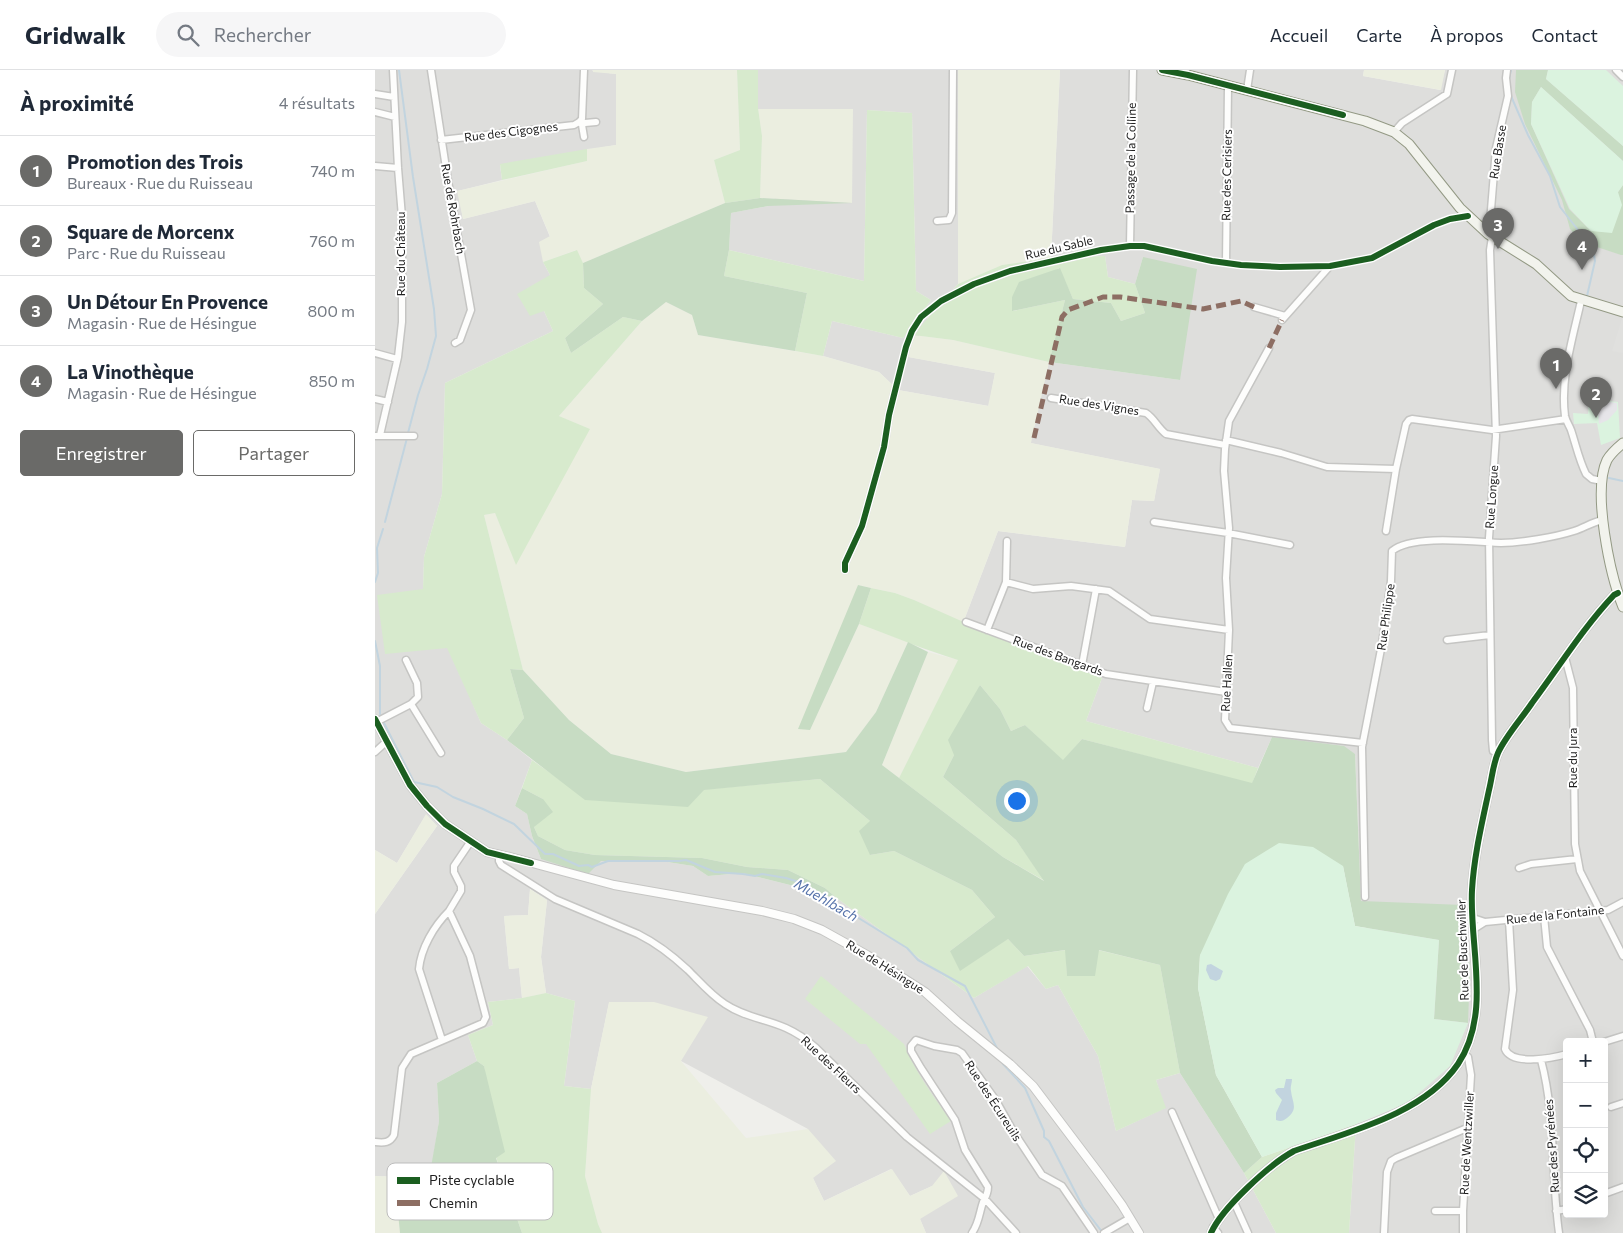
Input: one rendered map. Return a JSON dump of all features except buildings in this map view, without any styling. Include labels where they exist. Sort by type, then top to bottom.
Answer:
[{"type":"main road","points":[[1162,70],[1365,121],[1394,132],[1409,144],[1468,216],[1490,235],[1536,264],[1561,289],[1571,296],[1581,301],[1623,312]]},
{"type":"main road","points":[[1621,601],[1601,503],[1602,481],[1608,459],[1623,443]]},
{"type":"street","name":"Rue du Château","points":[[378,436],[388,402],[402,322],[402,217],[393,70]]},
{"type":"street","name":"Rue de Rohrbach","points":[[431,70],[441,140],[471,310],[459,340],[455,343]]},
{"type":"street","points":[[584,70],[581,124],[584,138]]},
{"type":"street","points":[[937,221],[949,220],[952,213],[953,70]]},
{"type":"street","name":"Passage de la Colline","points":[[1130,246],[1133,70]]},
{"type":"street","points":[[1247,90],[1250,70]]},
{"type":"street","points":[[1394,132],[1403,123],[1447,94],[1452,70]]},
{"type":"street","name":"Rue Basse","points":[[1490,235],[1496,148],[1507,96],[1507,70]]},
{"type":"street","points":[[1616,70],[1623,77]]},
{"type":"street","name":"Rue des Cerisiers","points":[[1227,263],[1228,86]]},
{"type":"street","points":[[375,94],[394,97]]},
{"type":"street","points":[[375,112],[395,117]]},
{"type":"street","name":"Rue des Cigognes","points":[[441,140],[597,122]]},
{"type":"street","points":[[375,166],[398,168]]},
{"type":"street","name":"Rue du Sable","points":[[845,570],[845,563],[862,526],[884,447],[889,415],[906,347],[921,317],[941,301],[1010,271],[1101,250],[1130,246],[1149,247],[1227,263],[1281,267],[1330,266],[1372,258],[1435,225],[1449,219],[1468,216]]},
{"type":"street","name":"Rue Longue","points":[[1490,235],[1495,430],[1490,541],[1490,635],[1492,740],[1493,751],[1498,753]]},
{"type":"street","points":[[1254,306],[1284,318],[1330,266]]},
{"type":"street","points":[[1581,301],[1567,368],[1565,419],[1586,474],[1602,481]]},
{"type":"street","name":"Rue Hallen","points":[[1269,348],[1229,421],[1226,442],[1224,471],[1228,516],[1226,578],[1229,630],[1225,720],[1230,728],[1363,743]]},
{"type":"street","points":[[375,353],[397,359]]},
{"type":"street","points":[[375,398],[388,402]]},
{"type":"street","name":"Rue des Vignes","points":[[1051,398],[1146,413],[1150,415],[1166,434],[1226,442],[1327,467],[1396,469]]},
{"type":"street","points":[[1386,531],[1396,469],[1406,424],[1409,420],[1495,430],[1565,419]]},
{"type":"street","points":[[378,436],[413,436]]},
{"type":"street","name":"Rue Philippe","points":[[1365,897],[1363,743],[1382,644],[1391,581],[1392,551],[1405,544],[1441,540],[1501,542],[1560,535],[1603,520]]},
{"type":"street","points":[[1155,522],[1290,545]]},
{"type":"street","points":[[987,630],[1006,582],[1007,541]]},
{"type":"street","points":[[1006,582],[1033,589],[1071,586],[1109,591],[1150,620],[1229,630]]},
{"type":"street","points":[[1081,665],[1096,590]]},
{"type":"street","name":"Rue de Buschwiller","points":[[1214,1231],[1222,1216],[1234,1202],[1272,1165],[1294,1151],[1384,1119],[1405,1108],[1437,1088],[1459,1062],[1471,1036],[1475,1015],[1477,991],[1472,891],[1477,846],[1498,753],[1590,623],[1614,595],[1621,601]]},
{"type":"street","name":"Rue des Bangards","points":[[966,622],[1106,674],[1226,692]]},
{"type":"street","points":[[1447,640],[1490,635]]},
{"type":"street","name":"Rue du Jura","points":[[1565,657],[1573,688],[1575,844],[1577,859],[1580,871],[1623,956]]},
{"type":"street","points":[[406,660],[417,683],[418,697],[411,704],[375,721],[410,785],[427,806],[445,824],[487,852],[499,855]]},
{"type":"street","points":[[1147,708],[1153,682]]},
{"type":"street","points":[[411,704],[441,753]]},
{"type":"street","points":[[375,752],[386,742]]},
{"type":"street","points":[[442,1040],[419,969],[420,960],[428,941],[461,891],[461,886],[454,872],[454,866],[471,841]]},
{"type":"street","name":"Rue de Hésingue","points":[[499,855],[620,887],[773,913],[822,930],[859,950],[916,986],[1022,1074],[1101,1176],[1139,1233]]},
{"type":"street","name":"Rue des Fleurs","points":[[499,855],[501,865],[550,896],[650,941],[682,964],[715,997],[726,1005],[744,1014],[785,1028],[804,1038],[907,1137],[985,1199],[1017,1233]]},
{"type":"street","points":[[1519,868],[1531,864],[1577,859]]},
{"type":"street","name":"Rue de la Fontaine","points":[[1473,918],[1485,922],[1608,910],[1623,902]]},
{"type":"street","points":[[375,1142],[386,1143],[394,1135],[402,1068],[411,1054],[483,1023],[486,1017],[470,956],[449,911]]},
{"type":"street","points":[[1544,916],[1547,947],[1590,1030],[1592,1038]]},
{"type":"street","points":[[1509,920],[1513,990],[1505,1049],[1513,1057],[1541,1060],[1563,1055]]},
{"type":"street","name":"Rue de la Fontaine","points":[[1474,929],[1485,922]]},
{"type":"street","points":[[1608,1041],[1623,1036]]},
{"type":"street","name":"Rue des Écureuils","points":[[985,1199],[988,1187],[965,1150],[955,1120],[911,1051],[914,1041],[919,1040],[962,1053],[995,1099],[1013,1132],[1042,1175],[1063,1187],[1094,1233]]},
{"type":"street","name":"Rue de Wentzwiller","points":[[1463,1233],[1471,1075],[1468,1057],[1464,1054]]},
{"type":"street","name":"Rue des Pyrénées","points":[[1541,1060],[1549,1094],[1559,1233]]},
{"type":"street","name":"Rue de Wentzwiller","points":[[1459,1062],[1471,1075]]},
{"type":"street","points":[[1611,1107],[1623,1103]]},
{"type":"street","points":[[1172,1112],[1222,1216]]},
{"type":"street","points":[[1384,1233],[1387,1172],[1391,1161],[1467,1128]]},
{"type":"street","points":[[1608,1193],[1623,1187]]},
{"type":"street","points":[[972,1233],[979,1221],[985,1199]]},
{"type":"street","points":[[1234,1202],[1248,1233]]},
{"type":"street","points":[[1556,1211],[1563,1210]]},
{"type":"street","name":"Rue de Wentzwiller","points":[[1435,1211],[1463,1211]]},
{"type":"street","points":[[1105,1232],[1130,1218]]},
{"type":"shaded area","points":[[375,70],[592,70],[616,74],[616,145],[500,165],[502,180],[458,191],[463,219],[535,201],[550,237],[543,262],[550,275],[544,311],[553,331],[445,383],[442,494],[424,557],[423,589],[481,723],[507,740],[532,760],[515,806],[527,814],[532,836],[541,859],[661,861],[693,866],[708,876],[742,873],[838,899],[974,998],[1027,966],[1046,989],[1058,985],[1098,1056],[1116,1131],[1165,1108],[1156,1080],[1180,1073],[1244,1173],[1276,1233],[926,1233],[920,1219],[932,1186],[910,1196],[891,1169],[824,1201],[813,1178],[808,1129],[681,1061],[609,1003],[591,1089],[564,1086],[575,1001],[546,993],[541,957],[547,900],[530,889],[528,915],[504,916],[509,969],[519,968],[522,998],[488,1002],[493,1025],[468,1035],[477,1061],[437,1083],[439,1121],[432,1163],[387,1163],[387,1176],[375,1176],[375,914],[437,826],[426,815],[397,863],[375,850]]},
{"type":"shaded area","points":[[593,70],[737,70],[740,150],[714,160],[725,203],[583,263],[576,250],[543,262],[539,242],[550,236],[535,201],[463,219],[457,191],[587,161],[587,149],[616,145],[616,74],[593,72]]},
{"type":"shaded area","points":[[758,70],[958,70],[958,284],[928,317],[909,357],[995,373],[989,406],[898,390],[879,372],[823,356],[832,321],[903,338],[931,300],[916,291],[912,113],[867,110],[864,281],[729,250],[731,213],[768,206],[853,109],[758,109]]},
{"type":"shaded area","points":[[958,70],[1060,70],[1051,258],[1002,265],[958,284]]},
{"type":"shaded area","points":[[1060,70],[1364,70],[1363,76],[1440,90],[1445,70],[1623,70],[1623,1233],[1349,1233],[1356,1124],[1409,1102],[1361,901],[1355,754],[1272,737],[1258,768],[1086,721],[1102,678],[963,623],[998,531],[1125,547],[1132,500],[1154,501],[1160,469],[1030,443],[1049,362],[1180,380],[1143,257],[1135,284],[1108,277],[1105,256],[1051,258]]},
{"type":"shaded area","points":[[1364,70],[1445,70],[1441,90],[1363,76]]},
{"type":"shaded area","points":[[758,109],[853,109],[852,203],[760,198],[762,136]]},
{"type":"shaded area","points":[[666,302],[692,315],[698,335],[823,356],[879,372],[898,390],[988,406],[995,373],[908,357],[913,335],[953,340],[1049,362],[1031,443],[1160,469],[1154,501],[1132,500],[1125,547],[998,531],[963,623],[895,593],[858,585],[810,730],[859,624],[908,642],[876,712],[846,752],[686,772],[611,754],[569,720],[523,670],[484,515],[495,513],[516,564],[589,429],[559,416],[642,321]]},
{"type":"shaded area","points":[[1623,318],[1623,353],[1612,351]]},
{"type":"shaded area","points":[[1597,400],[1617,403],[1617,410],[1608,420],[1599,424],[1598,413],[1595,413],[1591,407],[1593,402]]},
{"type":"shaded area","points":[[928,652],[959,660],[899,778],[882,765]]},
{"type":"shaded area","points":[[426,814],[437,826],[375,914],[375,850],[397,863]]},
{"type":"shaded area","points":[[530,889],[547,900],[541,957],[546,993],[522,998],[519,968],[509,969],[504,916],[528,915]]},
{"type":"shaded area","points":[[609,1002],[654,1002],[708,1017],[681,1061],[746,1138],[808,1129],[836,1161],[813,1178],[824,1201],[892,1169],[910,1196],[932,1186],[944,1171],[958,1196],[920,1219],[926,1233],[602,1233],[585,1176],[591,1089]]},
{"type":"shaded area","points":[[375,1176],[387,1176],[387,1220],[399,1220],[400,1233],[375,1233]]},
{"type":"green space","points":[[737,70],[758,70],[758,108],[762,136],[760,198],[725,203],[714,160],[740,150]]},
{"type":"green space","points":[[1516,70],[1548,70],[1546,79],[1623,146],[1623,161],[1541,87],[1532,102],[1531,124],[1569,209],[1591,231],[1623,185],[1623,255],[1582,242],[1570,229],[1562,200],[1525,124],[1515,92]]},
{"type":"green space","points":[[1548,70],[1606,70],[1623,86],[1623,146],[1546,79]]},
{"type":"green space","points":[[1541,87],[1623,161],[1623,185],[1618,192],[1622,205],[1612,233],[1591,231],[1570,209],[1531,124],[1532,102]]},
{"type":"green space","points":[[867,110],[912,113],[916,291],[931,300],[903,338],[832,321],[823,356],[795,351],[807,293],[724,276],[729,250],[864,281]]},
{"type":"green space","points":[[587,149],[587,161],[502,180],[500,164]]},
{"type":"green space","points":[[760,198],[852,203],[768,206],[731,213],[729,250],[724,276],[807,293],[795,351],[698,335],[692,315],[666,302],[642,321],[623,317],[571,353],[565,338],[603,304],[584,288],[583,263],[725,203]]},
{"type":"green space","points":[[577,250],[583,263],[584,288],[603,304],[565,338],[571,353],[623,317],[642,321],[559,416],[590,429],[516,565],[495,513],[484,515],[523,670],[510,669],[524,718],[507,740],[481,723],[447,648],[385,654],[377,595],[423,589],[424,557],[442,494],[445,383],[553,331],[544,311],[530,316],[517,294],[550,275],[543,262]]},
{"type":"green space","points":[[1105,256],[1108,277],[1135,284],[1145,313],[1121,321],[1111,303],[1073,299],[1059,268],[1012,297],[1013,311],[1065,300],[1049,362],[953,340],[913,335],[958,284],[1002,265],[1051,258]]},
{"type":"green space","points":[[1143,257],[1197,269],[1180,380],[1049,362],[1065,300],[1012,311],[1012,297],[1019,282],[1060,268],[1073,299],[1111,303],[1121,321],[1145,313],[1135,284]]},
{"type":"green space","points":[[1589,399],[1618,402],[1620,438],[1601,445],[1597,423],[1574,424],[1573,413],[1588,414]]},
{"type":"green space","points":[[858,585],[871,588],[859,624],[810,730],[798,729]]},
{"type":"green space","points":[[871,588],[895,593],[914,600],[1004,640],[1102,678],[1086,721],[1258,768],[1252,784],[1082,739],[1063,761],[1025,725],[1011,731],[1000,709],[980,685],[954,755],[943,777],[1016,840],[1045,881],[1003,857],[899,778],[958,660],[859,624]]},
{"type":"green space","points":[[908,642],[928,652],[882,765],[1003,857],[1044,881],[1016,840],[943,777],[954,755],[948,740],[980,685],[1000,709],[1011,731],[1025,725],[1063,760],[1082,739],[1252,783],[1272,737],[1344,746],[1355,754],[1361,901],[1463,905],[1470,969],[1468,1023],[1434,1019],[1439,940],[1355,926],[1343,866],[1200,955],[1198,988],[1216,1075],[1262,1157],[1244,1173],[1180,1073],[1160,965],[1099,950],[1095,976],[1067,976],[1065,950],[1024,956],[1008,939],[960,971],[950,951],[995,917],[972,890],[894,851],[870,855],[859,831],[870,821],[820,779],[704,790],[688,807],[585,800],[507,740],[524,718],[510,669],[523,670],[569,720],[611,754],[686,772],[846,752],[876,712]]},
{"type":"green space","points":[[532,760],[588,800],[820,779],[870,821],[870,855],[894,851],[972,890],[995,917],[950,951],[1008,939],[1024,956],[1066,950],[1067,976],[1098,950],[1160,965],[1180,1073],[1156,1080],[1166,1108],[1116,1131],[1098,1056],[1058,985],[1046,989],[1028,966],[974,998],[825,888],[788,870],[747,867],[702,858],[595,855],[565,850],[538,836],[534,827],[543,799],[522,788]]},
{"type":"green space","points":[[522,788],[543,799],[553,812],[534,827],[538,836],[565,850],[595,855],[702,858],[747,867],[788,870],[825,888],[838,899],[742,873],[708,876],[693,866],[661,861],[601,861],[588,874],[541,859],[532,836],[527,814],[515,806]]},
{"type":"green space","points":[[1279,843],[1313,847],[1343,866],[1355,926],[1439,940],[1434,1019],[1468,1023],[1450,1066],[1409,1102],[1356,1124],[1262,1157],[1216,1075],[1198,988],[1200,955],[1228,894],[1245,864]]},
{"type":"green space","points":[[821,976],[904,1044],[919,1074],[951,1121],[930,1134],[866,1044],[860,1044],[805,999]]},
{"type":"green space","points":[[546,993],[575,1001],[564,1086],[591,1089],[585,1176],[602,1233],[522,1233],[518,1220],[553,1220],[553,1163],[498,1163],[496,1157],[484,1066],[477,1061],[468,1035],[493,1025],[488,1002]]},
{"type":"green space","points":[[477,1061],[484,1066],[505,1152],[496,1158],[498,1163],[432,1163],[439,1121],[437,1083]]},
{"type":"green space","points":[[1356,1124],[1349,1233],[1276,1233],[1244,1173],[1262,1157]]},
{"type":"green space","points":[[399,1220],[517,1220],[522,1233],[400,1233]]},
{"type":"water","points":[[1211,964],[1223,971],[1220,979],[1216,981],[1210,979],[1206,970],[1207,965]]},
{"type":"water","points":[[1286,1079],[1292,1079],[1291,1089],[1294,1108],[1291,1115],[1279,1121],[1276,1120],[1276,1113],[1282,1100],[1275,1090],[1284,1088]]},
{"type":"waterway","points":[[399,70],[413,177],[434,309],[436,336],[408,433]]},
{"type":"waterway","points":[[1509,79],[1511,70]]},
{"type":"waterway","points":[[1511,91],[1511,96],[1528,135],[1550,176],[1560,207],[1593,249],[1595,261],[1587,296]]},
{"type":"waterway","points":[[385,522],[407,438]]},
{"type":"waterway","points":[[1609,478],[1623,481]]},
{"type":"waterway","points":[[375,582],[378,573],[377,548],[383,529]]},
{"type":"waterway","points":[[375,641],[380,666],[380,714]]},
{"type":"waterway","name":"Muehlbach","points":[[384,723],[414,782],[437,787],[453,797],[514,824],[545,854],[553,854],[579,866],[588,865],[592,867],[608,861],[686,860],[715,872],[755,876],[762,874],[802,883],[907,948],[918,960],[965,986],[999,1052]]},
{"type":"waterway","name":"Muehlbach","points":[[1002,1061],[1025,1088],[1044,1131],[1044,1137],[1049,1141],[1083,1207],[1103,1233]]},
{"type":"marked path","points":[[1034,438],[1062,317],[1068,310],[1103,297],[1120,297],[1203,309],[1241,301],[1254,307]]},
{"type":"marked path","points":[[1269,348],[1282,320]]},
{"type":"cycle path","points":[[1162,70],[1343,115]]},
{"type":"cycle path","points":[[845,570],[845,563],[862,526],[884,447],[889,415],[906,347],[912,331],[921,317],[941,301],[974,284],[1010,271],[1101,250],[1130,246],[1144,246],[1212,261],[1241,265],[1280,267],[1330,266],[1372,258],[1434,225],[1450,219],[1468,216]]},
{"type":"cycle path","points":[[1211,1233],[1225,1211],[1236,1199],[1260,1176],[1284,1157],[1294,1151],[1361,1128],[1405,1108],[1426,1096],[1458,1064],[1468,1044],[1474,1023],[1477,1001],[1472,911],[1473,877],[1496,757],[1509,734],[1582,634],[1614,595],[1618,593]]},
{"type":"cycle path","points":[[375,719],[410,785],[445,824],[487,852],[531,863]]},
{"type":"place","name":"Un Détour En Provence","points":[[1498,249]]},
{"type":"place","name":"La Vinothèque","points":[[1582,270]]},
{"type":"place","name":"Promotion des Trois","points":[[1556,389]]},
{"type":"place","name":"Square de Morcenx","points":[[1596,418]]}]
